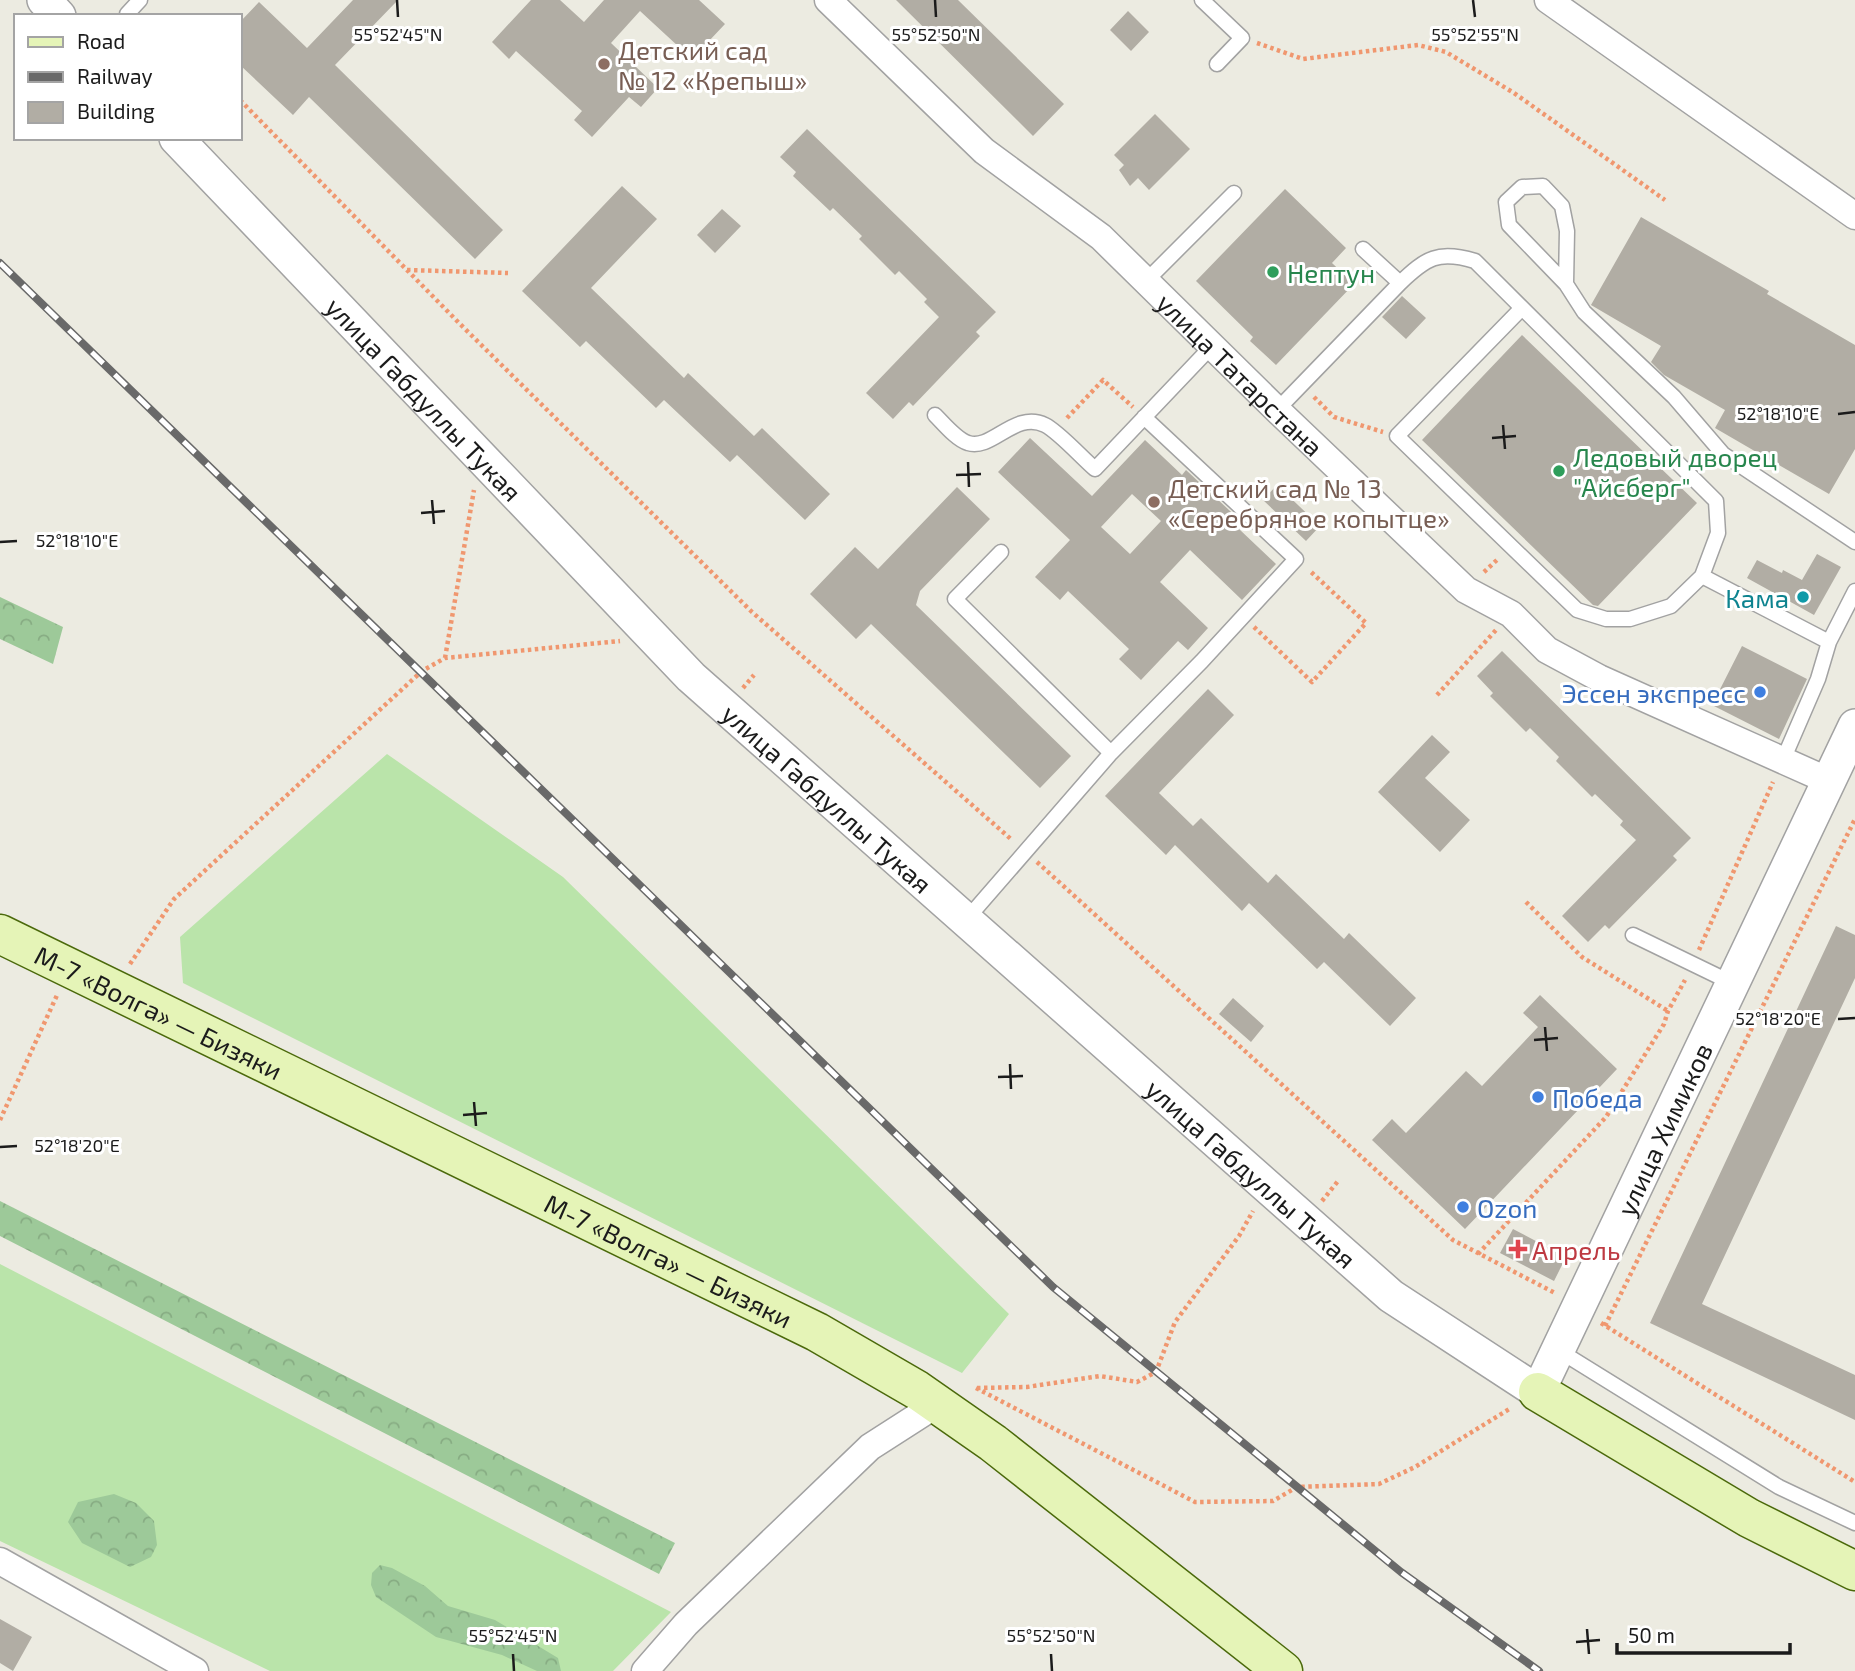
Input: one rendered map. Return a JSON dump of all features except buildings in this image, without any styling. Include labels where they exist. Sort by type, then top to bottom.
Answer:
[{"type":"main road","name":"М-7 «Волга» — Бизяки","points":[[0,934],[817,1332],[956,1403],[993,1443],[1283,1671]]},
{"type":"main road","points":[[1538,1392],[1749,1518],[1855,1571]]},
{"type":"street","points":[[44,0],[58,14]]},
{"type":"street","name":"улица Татарстана","points":[[828,0],[984,151],[1101,237],[1466,590],[1511,614],[1547,650],[1578,667],[1829,781]]},
{"type":"street","points":[[1548,0],[1855,216]]},
{"type":"street","name":"улица Габдуллы Тукая","points":[[178,140],[691,677],[1391,1296],[1538,1392]]},
{"type":"street","name":"улица Химиков","points":[[1538,1392],[1558,1350],[1591,1317],[1732,983],[1855,726]]},
{"type":"street","points":[[645,1671],[686,1624],[870,1447],[956,1403]]},
{"type":"street","points":[[0,1560],[195,1671]]},
{"type":"lane","points":[[127,14],[140,0]]},
{"type":"lane","points":[[1202,0],[1242,38],[1217,64]]},
{"type":"lane","points":[[1566,284],[1567,231],[1562,206],[1543,186],[1522,187],[1506,202],[1509,225],[1566,284],[1584,312],[1674,397],[1723,454],[1855,542]]},
{"type":"lane","points":[[1146,282],[1234,193]]},
{"type":"lane","points":[[1363,249],[1400,283]]},
{"type":"lane","points":[[1277,410],[1421,263],[1433,258],[1461,257],[1475,261],[1716,501],[1718,533],[1702,576],[1671,606],[1630,619],[1606,619],[1577,610],[1397,436],[1522,308]]},
{"type":"lane","points":[[935,415],[966,443],[976,445],[1014,425],[1036,422],[1047,425],[1094,469],[1212,346]]},
{"type":"lane","points":[[966,920],[1111,753],[1296,559],[1144,417]]},
{"type":"lane","points":[[1001,552],[955,599],[1111,753]]},
{"type":"lane","points":[[1702,576],[1829,642]]},
{"type":"lane","points":[[1783,760],[1818,680],[1829,642],[1855,591]]},
{"type":"lane","points":[[1633,935],[1732,983]]},
{"type":"lane","points":[[1558,1350],[1779,1487],[1855,1523]]},
{"type":"path","points":[[1242,38],[1303,59],[1418,45],[1446,52],[1514,93],[1665,200]]},
{"type":"path","points":[[242,102],[406,270],[752,612],[1025,851],[1453,1240],[1551,1290],[1855,1482]]},
{"type":"path","points":[[406,270],[508,273]]},
{"type":"path","points":[[1054,432],[1103,380],[1144,417]]},
{"type":"path","points":[[1302,385],[1334,417],[1397,436]]},
{"type":"path","points":[[445,658],[480,456]]},
{"type":"path","points":[[1466,590],[1511,546]]},
{"type":"path","points":[[1242,617],[1312,682],[1366,623],[1296,559]]},
{"type":"path","points":[[1437,695],[1511,614]]},
{"type":"path","points":[[113,989],[174,899],[422,671],[445,658],[653,638]]},
{"type":"path","points":[[1478,1254],[1606,1116],[1664,1024],[1783,760]]},
{"type":"path","points":[[1591,1317],[1855,819]]},
{"type":"path","points":[[1526,902],[1583,957],[1668,1011]]},
{"type":"path","points":[[0,1120],[70,968]]},
{"type":"path","points":[[956,1403],[1027,1387],[1100,1376],[1138,1382],[1157,1372],[1175,1322],[1239,1236],[1268,1186]]},
{"type":"path","points":[[956,1403],[1195,1502],[1273,1502],[1297,1487],[1379,1484],[1415,1467],[1538,1392]]},
{"type":"green space","points":[[0,597],[63,627],[53,664],[0,639]]},
{"type":"green space","points":[[387,754],[563,877],[1009,1314],[962,1373],[183,983],[180,937]]},
{"type":"green space","points":[[0,1201],[675,1543],[659,1574],[0,1236]]},
{"type":"green space","points":[[0,1264],[671,1612],[613,1671],[270,1671],[0,1541]]},
{"type":"green space","points":[[114,1494],[136,1503],[154,1521],[157,1545],[151,1557],[130,1567],[82,1543],[68,1522],[78,1502]]},
{"type":"green space","points":[[380,1565],[392,1568],[425,1586],[448,1606],[495,1620],[558,1658],[561,1671],[537,1671],[502,1655],[436,1637],[376,1597],[371,1585],[372,1573]]},
{"type":"railway","points":[[0,263],[1053,1287],[1401,1572],[1539,1671]]},
{"type":"place","name":"Детский сад № 12 «Крепыш»","points":[[604,64]]},
{"type":"place","name":"Нептун","points":[[1273,272]]},
{"type":"place","name":"Ледовый дворец \"Айсберг\"","points":[[1559,471]]},
{"type":"place","name":"Детский сад № 13 «Серебряное копытце»","points":[[1154,502]]},
{"type":"place","name":"Кама","points":[[1803,597]]},
{"type":"place","name":"Эссен экспресс","points":[[1760,692]]},
{"type":"place","name":"Победа","points":[[1538,1097]]},
{"type":"place","name":"Ozon","points":[[1463,1207]]},
{"type":"place","name":"Апрель","points":[[1518,1249]]}]
